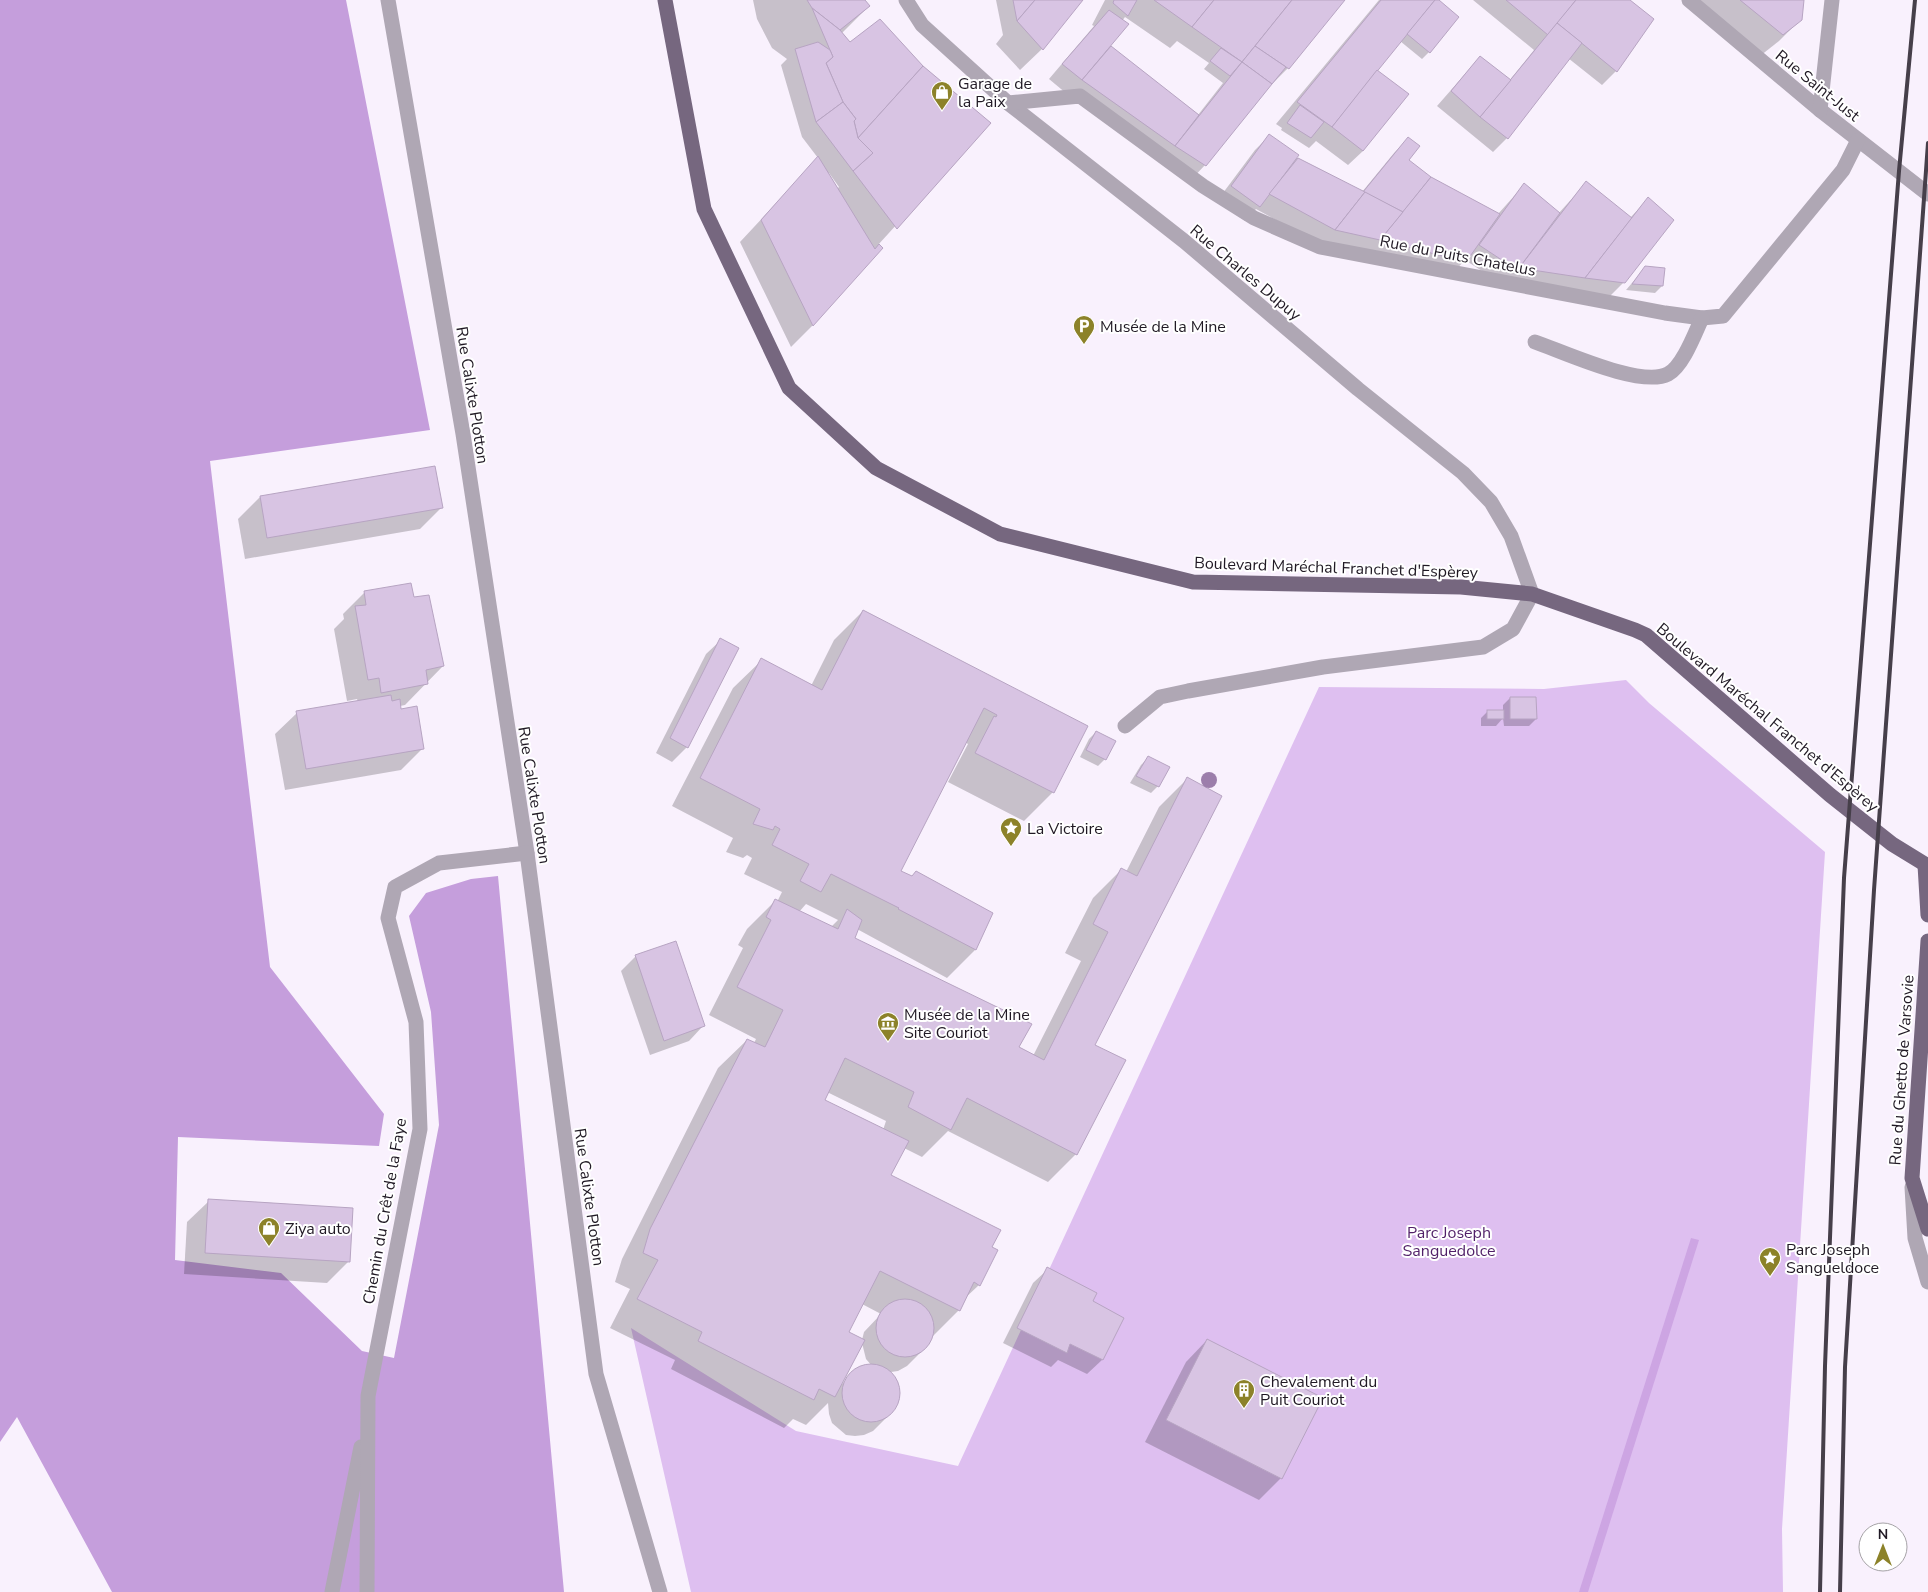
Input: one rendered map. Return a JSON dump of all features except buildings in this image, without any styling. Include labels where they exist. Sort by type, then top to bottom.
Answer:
[{"type":"main road","name":"Boulevard Maréchal Franchet d'Espèrey","points":[[665,0],[704,210],[789,388],[876,468],[1000,534],[1193,582],[1461,587],[1532,594],[1636,630],[1646,636],[1830,794],[1892,844],[1926,866]]},
{"type":"main road","points":[[1926,866],[1928,914]]},
{"type":"main road","name":"Rue du Ghetto de Varsovie","points":[[1928,940],[1912,1178],[1928,1229]]},
{"type":"street","name":"Rue Calixte Plotton","points":[[388,0],[463,434],[527,853],[596,1374],[660,1592]]},
{"type":"street","name":"Rue Charles Dupuy","points":[[906,0],[922,25],[1008,104],[1184,241],[1358,389],[1463,473],[1491,502],[1511,536],[1532,594]]},
{"type":"street","name":"Rue Saint-Just","points":[[1689,0],[1820,110],[1928,194]]},
{"type":"street","points":[[1820,110],[1832,0]]},
{"type":"street","name":"Rue du Puits Chatelus","points":[[1008,104],[1080,96],[1203,186],[1254,218],[1320,246],[1665,313],[1702,318],[1723,316],[1843,170],[1858,140]]},
{"type":"street","points":[[1535,342],[1621,373],[1648,378],[1668,374],[1680,361],[1702,318]]},
{"type":"street","points":[[1125,726],[1160,698],[1188,691],[1323,667],[1483,647],[1513,629],[1532,594]]},
{"type":"street","name":"Chemin du Crêt de la Faye","points":[[367,1592],[368,1396],[420,1128],[416,1022],[388,918],[395,887],[440,863],[527,853]]},
{"type":"street","points":[[1912,1178],[1915,1238],[1928,1282]]},
{"type":"street","points":[[332,1592],[368,1413]]},
{"type":"green space","name":"Parc Joseph Sanguedolce","points":[[1626,680],[1649,703],[1825,852],[1782,1529],[1783,1592],[691,1592],[631,1328],[796,1431],[958,1466],[1319,687],[1544,689]]},
{"type":"shaded area","points":[[0,0],[346,0],[430,430],[210,461],[270,967],[384,1114],[379,1146],[178,1137],[175,1260],[281,1273],[362,1351],[394,1358],[439,1125],[431,1012],[409,916],[426,893],[471,879],[498,876],[564,1592],[112,1592],[17,1417],[0,1442]]},
{"type":"shaded area","points":[[1691,1238],[1699,1240],[1588,1592],[1579,1592]]},
{"type":"railway","points":[[1820,1592],[1825,1366],[1844,878],[1899,171],[1915,0]]},
{"type":"railway","points":[[1840,1592],[1845,1367],[1874,890],[1928,143]]},
{"type":"place","name":"Garage de la Paix","points":[[942,111]]},
{"type":"place","name":"Musée de la Mine","points":[[1084,345]]},
{"type":"place","name":"La Victoire","points":[[1011,847]]},
{"type":"place","name":"Musée de la Mine Site Couriot","points":[[888,1042]]},
{"type":"place","name":"Ziya auto","points":[[269,1247]]},
{"type":"place","name":"Parc Joseph Sangueldoce","points":[[1770,1277]]},
{"type":"place","name":"Chevalement du Puit Couriot","points":[[1244,1409]]}]
